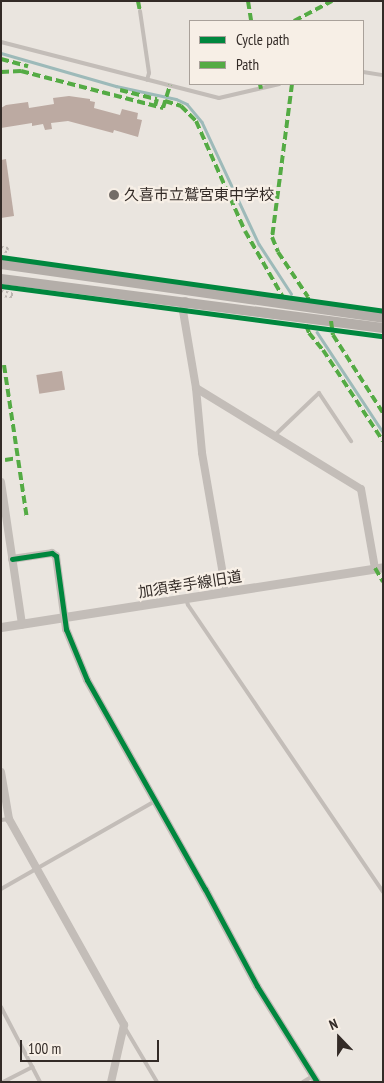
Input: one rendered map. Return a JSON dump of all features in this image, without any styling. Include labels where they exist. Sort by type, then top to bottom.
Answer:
[{"type":"main road","points":[[5,261],[383,318]]},
{"type":"main road","points":[[1,279],[383,328]]},
{"type":"street","points":[[184,301],[183,311],[196,388],[202,453],[226,592]]},
{"type":"street","points":[[196,388],[361,489],[379,568]]},
{"type":"street","points":[[1,482],[22,624]]},
{"type":"street","points":[[12,559],[52,553],[56,556],[66,617],[66,629],[87,680],[257,986],[315,1079]]},
{"type":"street","name":"加須幸手線旧道","points":[[1,627],[379,568]]},
{"type":"street","points":[[1,772],[5,819],[37,870],[124,1025],[111,1082]]},
{"type":"lane","points":[[140,11],[149,73],[147,80]]},
{"type":"lane","points":[[1,42],[219,98],[275,85]]},
{"type":"lane","points":[[364,72],[383,75]]},
{"type":"lane","points":[[274,437],[319,393],[351,441]]},
{"type":"lane","points":[[185,598],[383,892]]},
{"type":"lane","points":[[1,889],[155,801]]},
{"type":"lane","points":[[1,1008],[40,1082]]},
{"type":"lane","points":[[124,1025],[157,1082]]},
{"type":"lane","points":[[3,1082],[32,1067]]},
{"type":"lane","points":[[303,1082],[315,1079]]},
{"type":"path","points":[[1,247],[8,248],[7,252],[1,251]]},
{"type":"path","points":[[1,256],[5,261]]},
{"type":"path","points":[[1,286],[17,288]]},
{"type":"path","points":[[1,291],[12,293],[12,297],[1,296]]},
{"type":"building","points":[[69,96],[90,99],[90,101],[95,102],[94,108],[120,115],[122,109],[138,113],[137,119],[142,120],[138,137],[114,130],[113,133],[68,121],[51,123],[52,129],[45,130],[43,124],[32,126],[32,123],[1,128],[1,108],[6,105],[28,102],[29,108],[54,104],[53,98]]},
{"type":"building","points":[[6,159],[14,216],[1,218],[1,160]]},
{"type":"building","points":[[62,371],[65,390],[39,394],[36,375]]},
{"type":"waterway","points":[[1,53],[116,86],[176,99],[187,104],[202,122],[259,244],[291,293]]},
{"type":"waterway","points":[[317,332],[383,432]]},
{"type":"marked path","points":[[138,1],[140,11]]},
{"type":"marked path","points":[[248,1],[251,20]]},
{"type":"marked path","points":[[296,20],[332,1]]},
{"type":"marked path","points":[[1,59],[28,66]]},
{"type":"marked path","points":[[1,72],[21,71],[163,108],[170,85]]},
{"type":"marked path","points":[[260,85],[261,89]]},
{"type":"marked path","points":[[292,85],[272,237],[278,252],[308,297],[308,302]]},
{"type":"marked path","points":[[120,90],[157,99],[155,106]]},
{"type":"marked path","points":[[165,101],[181,106],[196,121],[245,231],[283,297]]},
{"type":"marked path","points":[[331,321],[333,335],[383,413]]},
{"type":"marked path","points":[[306,325],[309,333],[323,350],[383,441]]},
{"type":"marked path","points":[[4,365],[27,518]]},
{"type":"marked path","points":[[5,460],[17,458]]},
{"type":"marked path","points":[[375,568],[383,582]]},
{"type":"cycle path","points":[[1,257],[383,311]]},
{"type":"cycle path","points":[[1,286],[383,336]]},
{"type":"cycle path","points":[[12,559],[52,553],[56,556],[66,629],[87,680],[205,889],[257,986],[317,1082]]},
{"type":"place","name":"久喜市立鷲宮東中学校","points":[[114,195]]}]
